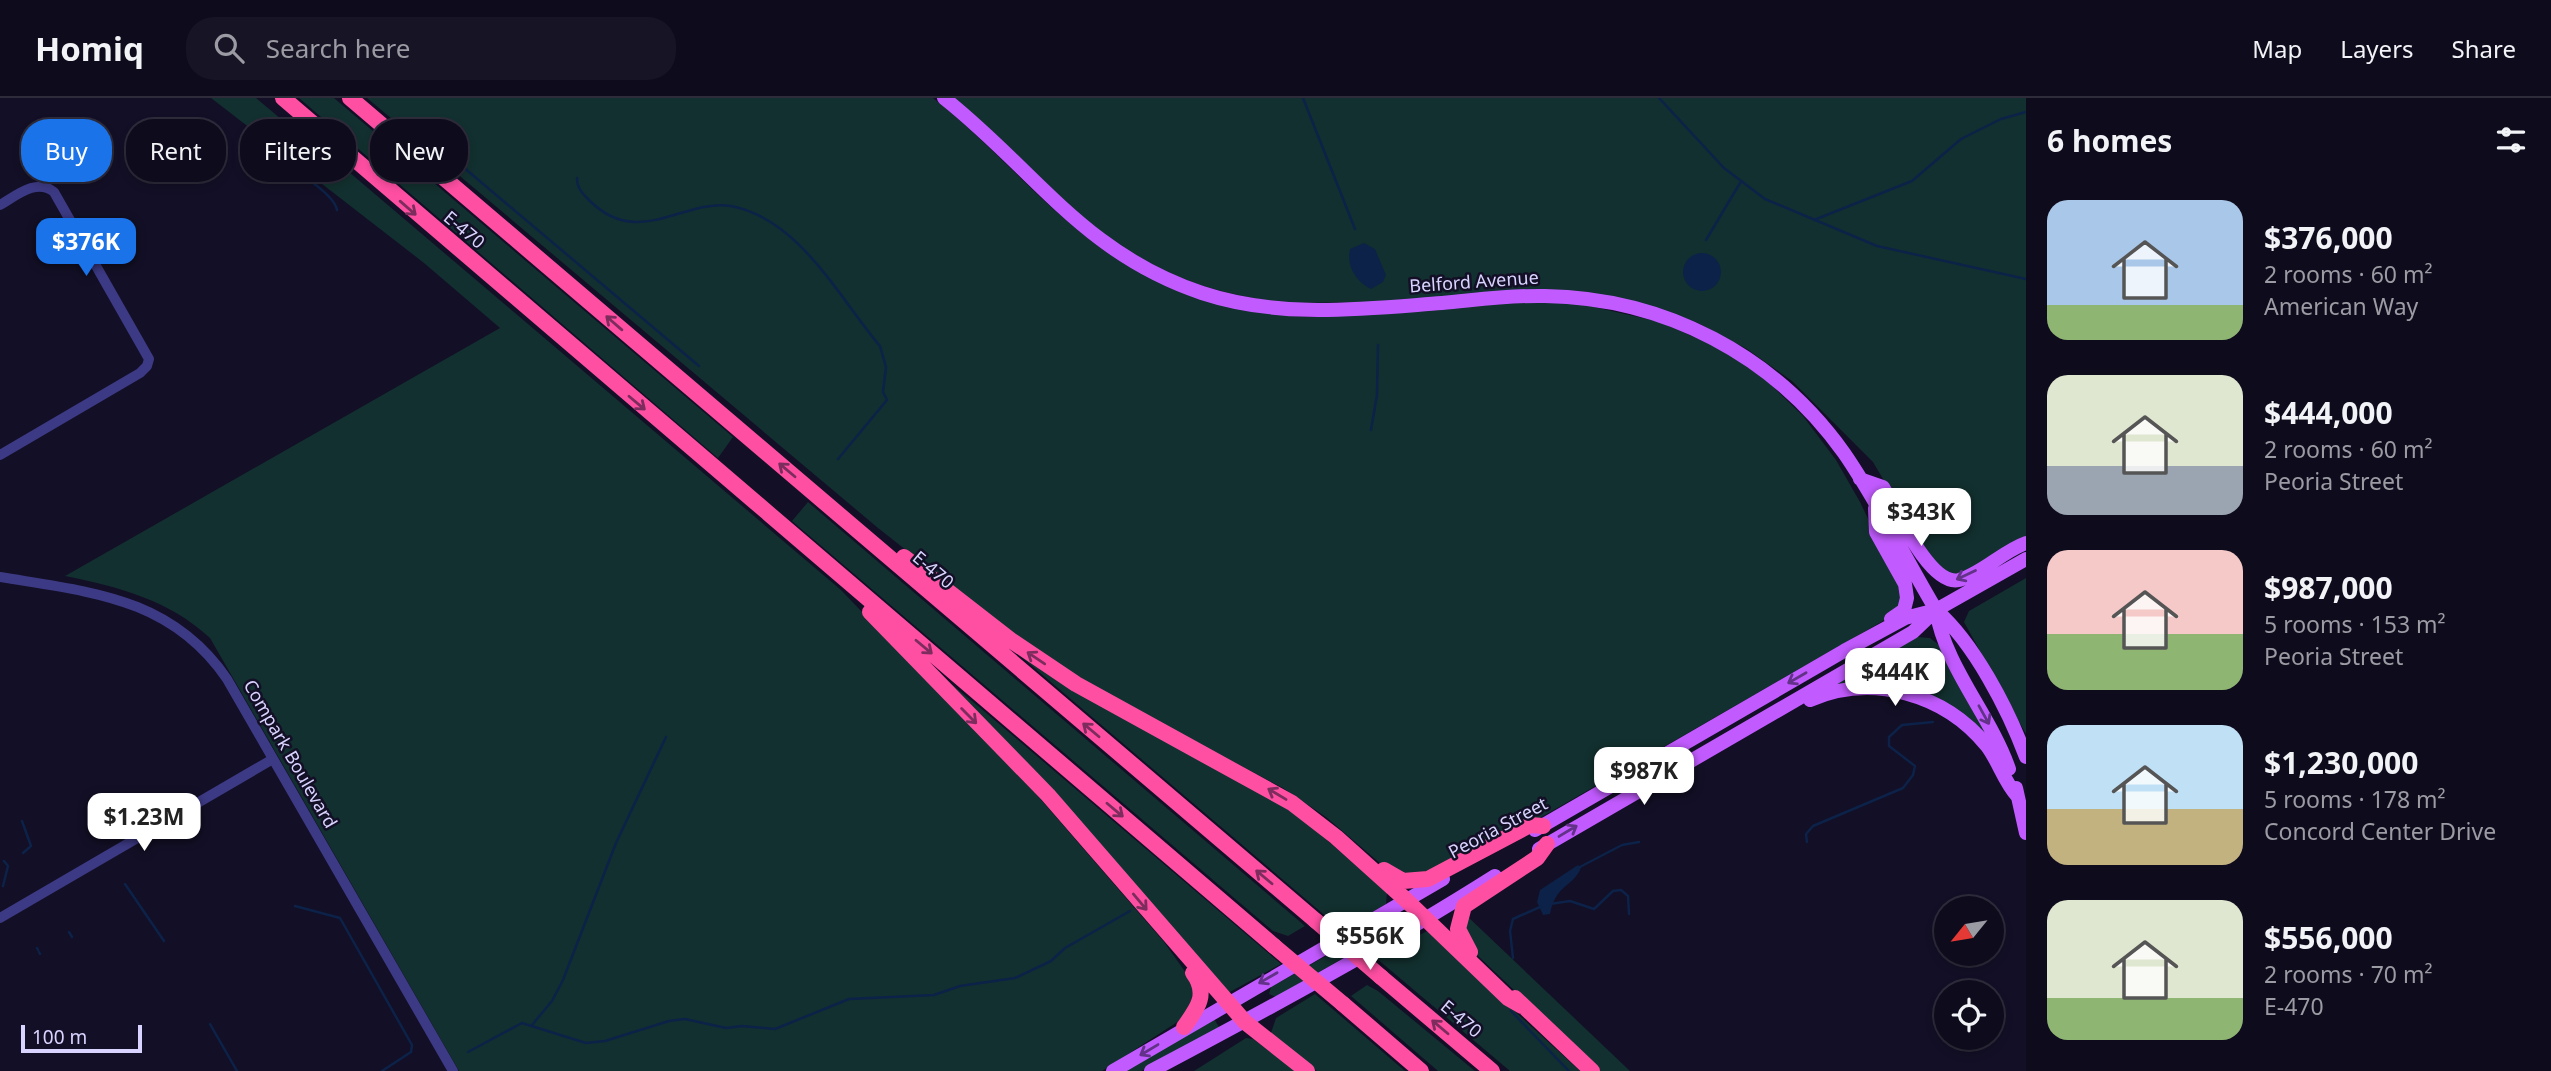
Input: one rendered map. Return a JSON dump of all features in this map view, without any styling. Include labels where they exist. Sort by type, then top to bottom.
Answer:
[{"type":"highway","name":"E-470","points":[[283,98],[1422,1071]]},
{"type":"highway","name":"E-470","points":[[350,98],[1492,1071]]},
{"type":"highway","points":[[823,501],[857,519],[1004,635],[1058,672],[1278,794],[1336,837],[1508,998],[1522,1006]]},
{"type":"highway","points":[[816,555],[1048,795],[1245,1022],[1307,1071]]},
{"type":"highway","points":[[1336,837],[1361,851],[1393,877],[1415,882],[1428,879],[1531,825],[1543,826]]},
{"type":"highway","points":[[1547,844],[1537,858],[1469,901],[1458,919],[1459,934],[1465,946],[1585,1071]]},
{"type":"highway","points":[[1177,945],[1181,959],[1198,979],[1202,991],[1199,1006],[1184,1027]]},
{"type":"highway","points":[[1553,1037],[1592,1071]]},
{"type":"main road","name":"Belford Avenue","points":[[944,98],[1090,234],[1123,257],[1173,282],[1231,301],[1298,311],[1350,310],[1534,296],[1587,299],[1644,311],[1710,336],[1778,380],[1820,422],[1860,479],[1936,610],[1957,628],[2009,717],[2026,757]]},
{"type":"main road","points":[[1860,479],[1883,487],[1929,566],[1945,579],[1961,579],[2026,543]]},
{"type":"main road","points":[[1844,651],[1854,640],[1900,614],[1907,600],[1904,581],[1876,532],[1875,505]]},
{"type":"main road","name":"Peoria Street","points":[[1151,1071],[1245,1022],[1427,920],[1547,844],[1913,632],[1936,610],[2026,559]]},
{"type":"main road","name":"Belford Avenue","points":[[1936,610],[1940,636],[1995,734],[2018,797],[2026,833]]},
{"type":"main road","name":"Peoria Street","points":[[1113,1071],[1405,899],[1543,826],[1844,651],[1905,618],[1936,610]]},
{"type":"main road","points":[[1746,728],[1761,727],[1807,701],[1832,692],[1862,688],[1901,691],[1941,708],[1972,730],[1990,750],[2009,787],[2018,797]]},
{"type":"street","points":[[0,205],[33,188],[48,187],[54,192],[146,350],[149,362],[140,373],[0,455]]},
{"type":"street","name":"Compark Boulevard","points":[[0,577],[110,597],[144,608],[176,626],[216,663],[453,1071]]},
{"type":"street","points":[[0,918],[273,760]]},
{"type":"green space","points":[[211,98],[256,98],[281,119],[240,119]]},
{"type":"green space","points":[[299,98],[334,98],[370,129],[370,159],[356,147],[356,119],[323,119]]},
{"type":"green space","points":[[367,98],[933,98],[1074,227],[1126,265],[1289,316],[1321,317],[1529,302],[1581,304],[1660,322],[1723,350],[1766,380],[1803,416],[1836,460],[1860,502],[1904,593],[1895,614],[1545,815],[1431,875],[1408,878],[1381,864],[1326,817],[1283,788],[1122,703],[1025,644],[878,528],[467,182],[468,119],[392,119]]},
{"type":"green space","points":[[954,98],[2026,98],[2026,540],[1957,577],[1933,564],[1873,462],[1792,381],[1747,349],[1696,322],[1627,300],[1282,303],[1189,281],[1155,266],[1092,225],[1063,202]]},
{"type":"green space","points":[[356,178],[841,590],[1036,794],[1164,942],[1196,987],[1185,1017],[1102,1071],[459,1071],[210,638],[178,614],[142,597],[65,576],[500,328],[424,263],[319,182],[356,182]]},
{"type":"green space","points":[[397,182],[433,182],[733,437],[718,458]]},
{"type":"green space","points":[[808,502],[1305,926],[1288,936],[1273,931],[792,521]]},
{"type":"green space","points":[[2026,578],[2026,734],[1964,622],[1969,611]]},
{"type":"green space","points":[[1917,637],[1930,638],[1939,645],[1994,743],[1951,709],[1836,686],[1836,682]]},
{"type":"green space","points":[[1018,654],[1269,797],[1304,820],[1387,893],[1386,904],[1342,930]]},
{"type":"green space","points":[[939,674],[978,706],[1281,964],[1228,993]]},
{"type":"green space","points":[[1466,915],[1630,1071],[1599,1071],[1476,954],[1465,941]]},
{"type":"green space","points":[[1381,925],[1384,928],[1383,935],[1276,997],[1269,994],[1271,987]]},
{"type":"green space","points":[[1427,931],[1580,1071],[1510,1071],[1376,958]]},
{"type":"green space","points":[[1367,985],[1378,991],[1475,1071],[1438,1071],[1351,996]]},
{"type":"green space","points":[[1315,994],[1405,1071],[1317,1071],[1274,1039],[1271,1033],[1276,1018]]},
{"type":"green space","points":[[1214,1019],[1219,1027],[1214,1033],[1141,1071],[1123,1071]]},
{"type":"green space","points":[[1246,1038],[1253,1039],[1296,1071],[1194,1071]]},
{"type":"water","points":[[1364,243],[1375,249],[1386,275],[1383,282],[1371,289],[1357,278],[1349,261],[1350,249]]},
{"type":"water","points":[[1702,253],[1715,259],[1721,272],[1715,285],[1702,291],[1689,285],[1683,272],[1689,259]]},
{"type":"water","points":[[1578,865],[1581,868],[1556,897],[1550,914],[1543,915],[1537,902],[1540,890]]},
{"type":"waterway","points":[[1303,98],[1355,229]]},
{"type":"waterway","points":[[1659,98],[1724,168],[1765,199],[1877,246],[2026,279]]},
{"type":"waterway","points":[[1814,220],[1912,181],[1961,139],[2001,119],[2026,112]]},
{"type":"waterway","points":[[468,171],[699,366]]},
{"type":"waterway","points":[[577,178],[580,190],[589,200],[607,214],[625,221],[661,219],[713,205],[731,206],[755,214],[777,226],[815,262],[880,346],[886,367],[883,392],[887,400],[838,459]]},
{"type":"waterway","points":[[311,182],[327,195],[337,210]]},
{"type":"waterway","points":[[1706,240],[1740,183]]},
{"type":"waterway","points":[[1371,430],[1377,395],[1378,345]]},
{"type":"waterway","points":[[1807,842],[1806,834],[1813,826],[1903,788],[1913,775],[1915,766],[1889,746],[1889,737],[1902,725],[1933,722]]},
{"type":"waterway","points":[[532,1025],[552,1001],[563,980],[616,843],[666,737]]},
{"type":"waterway","points":[[22,821],[31,846],[23,853]]},
{"type":"waterway","points":[[1578,868],[1622,845],[1639,842]]},
{"type":"waterway","points":[[3,886],[8,866],[4,861]]},
{"type":"waterway","points":[[125,884],[164,941]]},
{"type":"waterway","points":[[1550,904],[1570,901],[1594,909],[1613,891],[1621,890],[1628,896],[1629,914]]},
{"type":"waterway","points":[[295,906],[340,918],[412,1045],[411,1052],[382,1071]]},
{"type":"waterway","points":[[1513,958],[1510,931],[1513,919],[1540,907]]},
{"type":"waterway","points":[[468,1052],[522,1023],[586,1043],[605,1041],[669,1021],[685,1019],[726,1028],[742,1026],[775,1029],[849,999],[934,995],[960,986],[1015,978],[1051,961],[1065,948],[1130,911]]},
{"type":"waterway","points":[[69,932],[72,937]]},
{"type":"waterway","points":[[1511,1011],[1569,1071]]},
{"type":"waterway","points":[[210,1024],[237,1071]]}]
